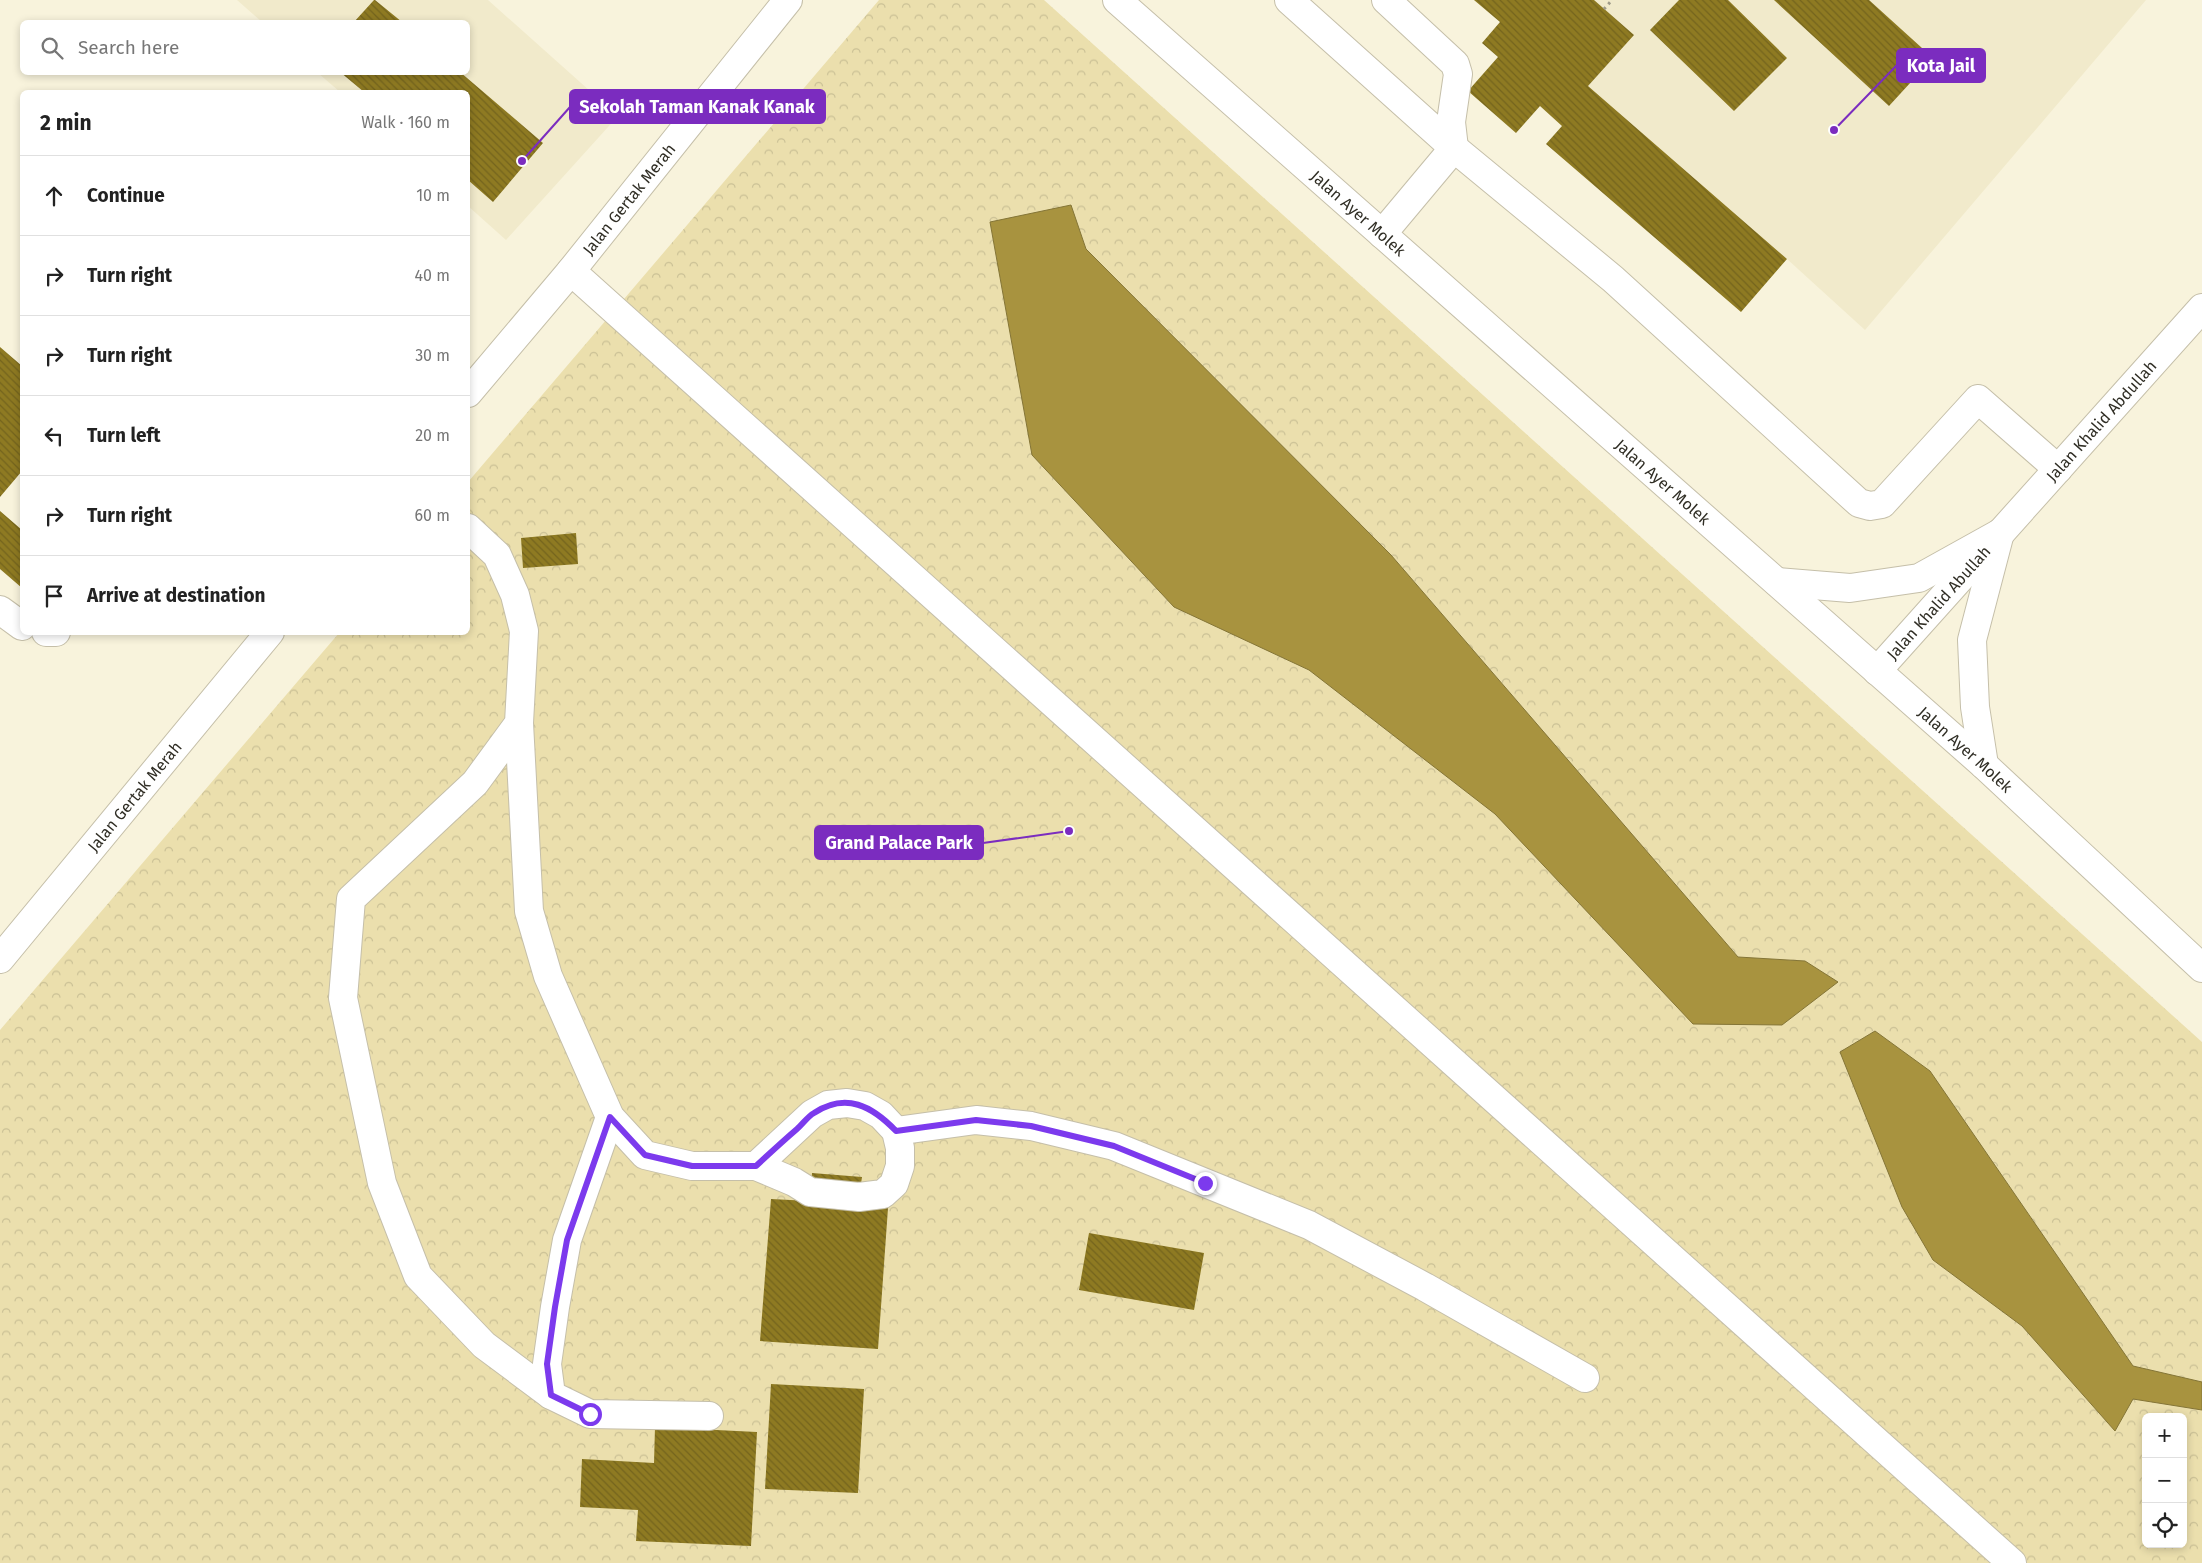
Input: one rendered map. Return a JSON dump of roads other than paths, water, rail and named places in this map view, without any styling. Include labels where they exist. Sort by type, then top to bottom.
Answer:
[{"type":"main road","name":"Jalan Gertak Merah","points":[[470,391],[571,271],[788,0]]},
{"type":"main road","name":"Jalan Ayer Molek","points":[[1117,0],[1877,670],[1984,766],[2202,968]]},
{"type":"main road","points":[[1289,0],[1454,148],[1613,280],[1859,503],[1870,506],[1882,504],[1978,399],[2058,469]]},
{"type":"main road","points":[[1382,234],[1454,148],[1451,122],[1458,74],[1455,64],[1386,0]]},
{"type":"main road","points":[[571,271],[2012,1563]]},
{"type":"main road","name":"Jalan Khalid Abdullah","points":[[2000,533],[2202,308]]},
{"type":"main road","points":[[470,530],[497,555],[515,595],[524,631],[519,723],[528,911],[548,976],[610,1117],[645,1155],[692,1166],[756,1166],[794,1182],[810,1192],[859,1197],[883,1194],[894,1184],[900,1166],[900,1148],[896,1131],[881,1115],[865,1106],[846,1103],[828,1105],[812,1114],[756,1166]]},
{"type":"main road","points":[[1777,582],[1850,588],[1919,578],[2000,533]]},
{"type":"main road","points":[[1984,766],[1975,706],[1972,640],[2000,533]]},
{"type":"main road","name":"Jalan Khalid Abullah","points":[[1877,670],[2000,533]]},
{"type":"main road","points":[[0,610],[20,625]]},
{"type":"main road","name":"Jalan Gertak Merah","points":[[0,959],[268,635]]},
{"type":"main road","points":[[519,723],[475,783],[351,899],[343,998],[382,1183],[418,1276],[484,1346],[551,1395],[590,1414],[709,1416]]},
{"type":"main road","points":[[551,1395],[547,1364],[567,1240],[610,1117]]},
{"type":"main road","points":[[896,1131],[976,1120],[1031,1126],[1114,1146],[1309,1225],[1425,1287],[1585,1378]]},
{"type":"place","name":"Kota Jail","points":[[1834,130]]},
{"type":"place","name":"Sekolah Taman Kanak Kanak","points":[[522,161]]},
{"type":"place","name":"Grand Palace Park","points":[[1069,831]]}]
